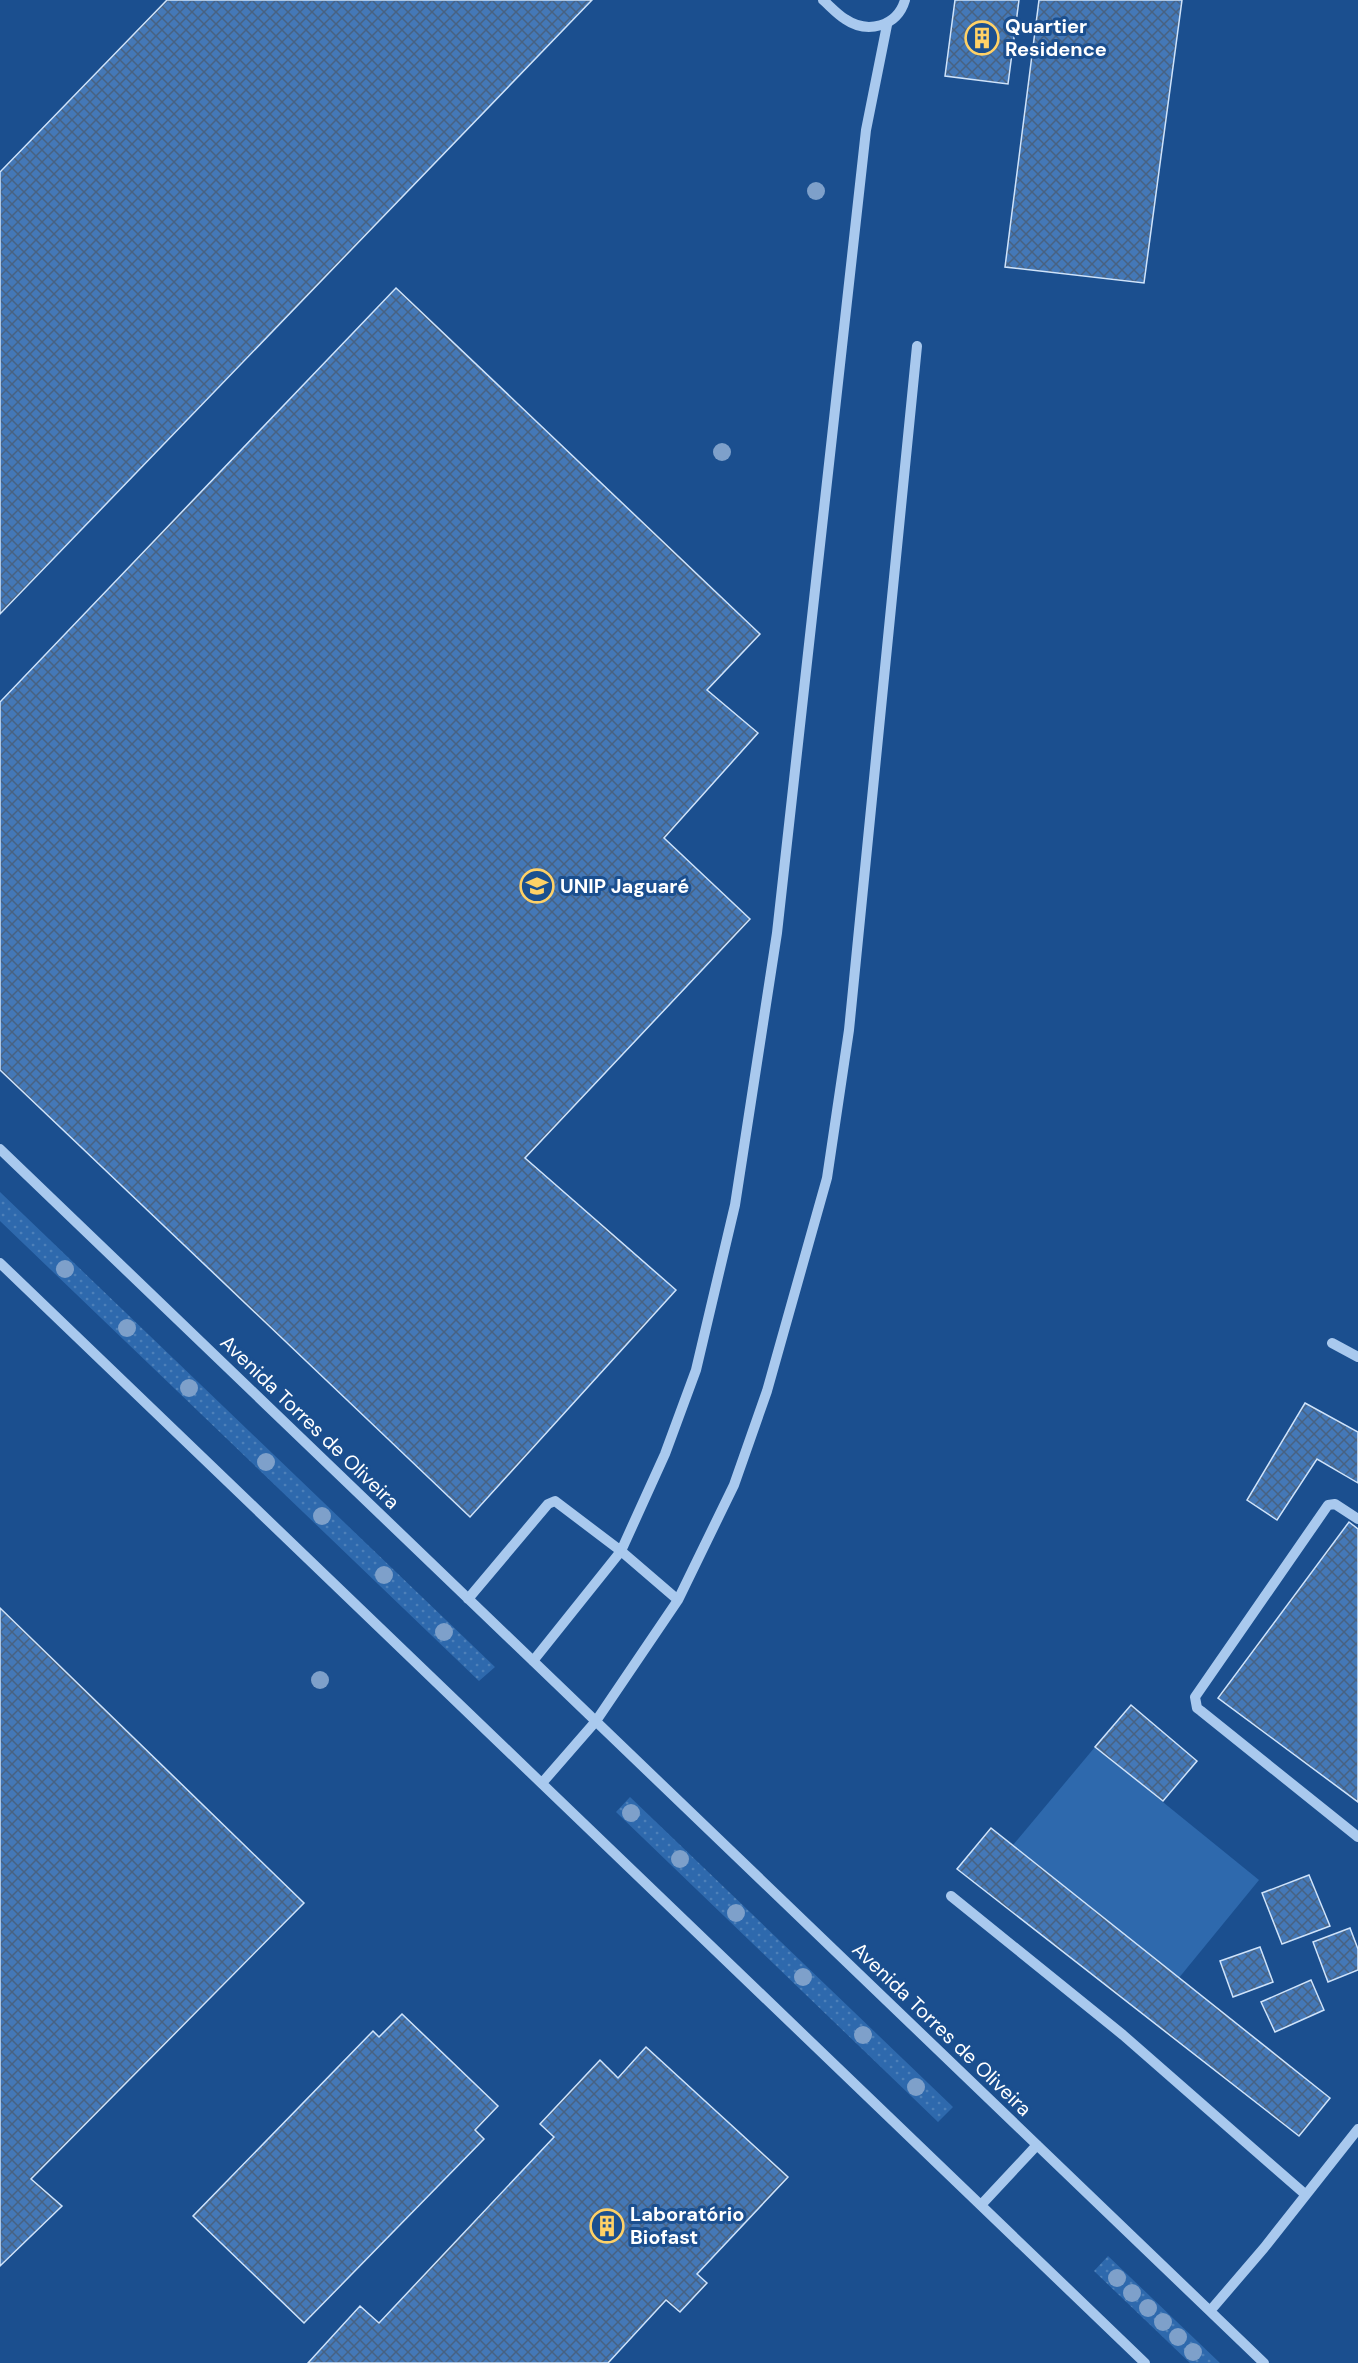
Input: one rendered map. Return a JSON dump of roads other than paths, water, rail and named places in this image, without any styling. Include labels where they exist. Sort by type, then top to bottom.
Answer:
[{"type":"street","points":[[823,0],[845,19],[858,25],[873,27],[887,25]]},
{"type":"street","points":[[533,1661],[621,1551],[665,1454],[696,1370],[735,1205],[777,933],[866,130],[887,25],[896,16],[905,0]]},
{"type":"street","points":[[542,1783],[596,1721],[678,1600],[734,1485],[760,1412],[827,1178],[849,1030],[917,345]]},
{"type":"street","name":"Avenida Torres de Oliveira","points":[[0,1149],[1264,2363]]},
{"type":"street","points":[[0,1263],[1145,2363]]},
{"type":"street","points":[[1332,1343],[1358,1357]]},
{"type":"street","points":[[468,1599],[550,1502],[559,1503],[621,1551],[678,1600]]},
{"type":"street","points":[[1358,1519],[1335,1504],[1328,1505],[1195,1697],[1197,1708],[1358,1837]]},
{"type":"street","points":[[951,1896],[1123,2035],[1306,2195]]},
{"type":"street","points":[[1210,2311],[1358,2129]]},
{"type":"street","points":[[981,2205],[1037,2145]]},
{"type":"place","name":"Quartier Residence","points":[[982,38]]},
{"type":"place","name":"UNIP Jaguaré","points":[[537,886]]},
{"type":"place","name":"Laboratório Biofast","points":[[607,2226]]}]
